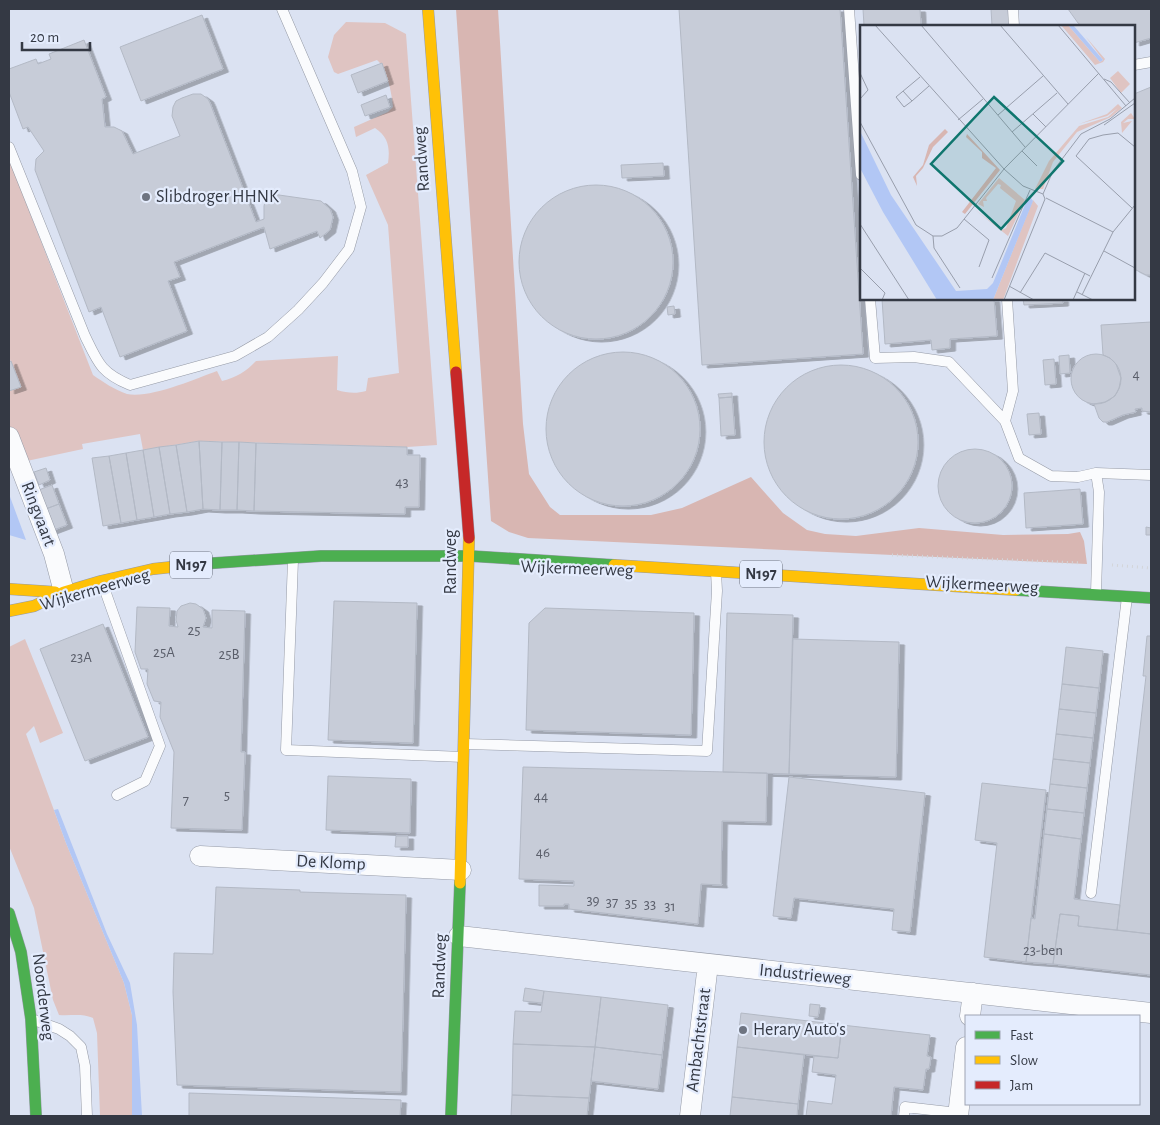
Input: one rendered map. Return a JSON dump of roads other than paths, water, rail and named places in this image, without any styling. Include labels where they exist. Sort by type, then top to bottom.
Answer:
[{"type":"main road","name":"Randweg","points":[[428,9],[470,538],[459,936],[451,1116]]},
{"type":"main road","name":"Wijkermeerweg","points":[[9,611],[34,606],[64,592],[153,569],[293,557],[470,556],[1151,598]]},
{"type":"main road","name":"Wijkermeerweg","points":[[9,590],[32,589],[64,592]]},
{"type":"main road","name":"Noorderweg","points":[[9,913],[21,952],[31,1019],[36,1116]]},
{"type":"street","name":"Ringvaart","points":[[9,437],[54,554],[64,592]]},
{"type":"street","name":"De Klomp","points":[[200,856],[461,870]]},
{"type":"street","name":"Industrieweg","points":[[459,936],[1151,1012]]},
{"type":"street","name":"Ambachtstraat","points":[[690,1116],[708,964]]},
{"type":"street","points":[[970,1015],[973,993]]},
{"type":"street","points":[[958,1115],[965,1055]]},
{"type":"lane","points":[[9,147],[85,336],[99,365],[113,379],[130,386],[235,356],[268,336],[298,310],[323,283],[349,249],[361,207],[352,171],[282,9]]},
{"type":"lane","points":[[849,9],[860,161]]},
{"type":"lane","points":[[1013,9],[1014,25]]},
{"type":"lane","points":[[1135,65],[1151,62]]},
{"type":"lane","points":[[870,300],[875,358],[914,357],[949,362],[1005,421],[1019,458],[1051,476],[1078,477],[1096,473],[1151,475]]},
{"type":"lane","points":[[1005,421],[1013,391],[1007,300]]},
{"type":"lane","points":[[1096,473],[1100,492],[1096,594]]},
{"type":"lane","points":[[293,557],[286,750],[464,757]]},
{"type":"lane","points":[[465,744],[707,751],[717,591],[716,571]]},
{"type":"lane","points":[[102,581],[160,746],[145,781],[117,795]]},
{"type":"lane","points":[[1091,893],[1127,596]]},
{"type":"lane","points":[[9,953],[21,952]]},
{"type":"lane","points":[[31,1019],[59,1029],[70,1036],[81,1048],[85,1066],[87,1116]]},
{"type":"lane","points":[[904,1116],[905,1107],[958,1115]]},
{"type":"water","points":[[9,494],[26,540],[9,535]]},
{"type":"water","points":[[58,809],[107,934],[130,983],[137,1025],[142,1116],[132,1116],[132,1015],[124,983],[66,843],[54,810]]},
{"type":"place","name":"Slibdroger HHNK","points":[[146,197]]},
{"type":"place","name":"Herary Auto's","points":[[743,1030]]}]
